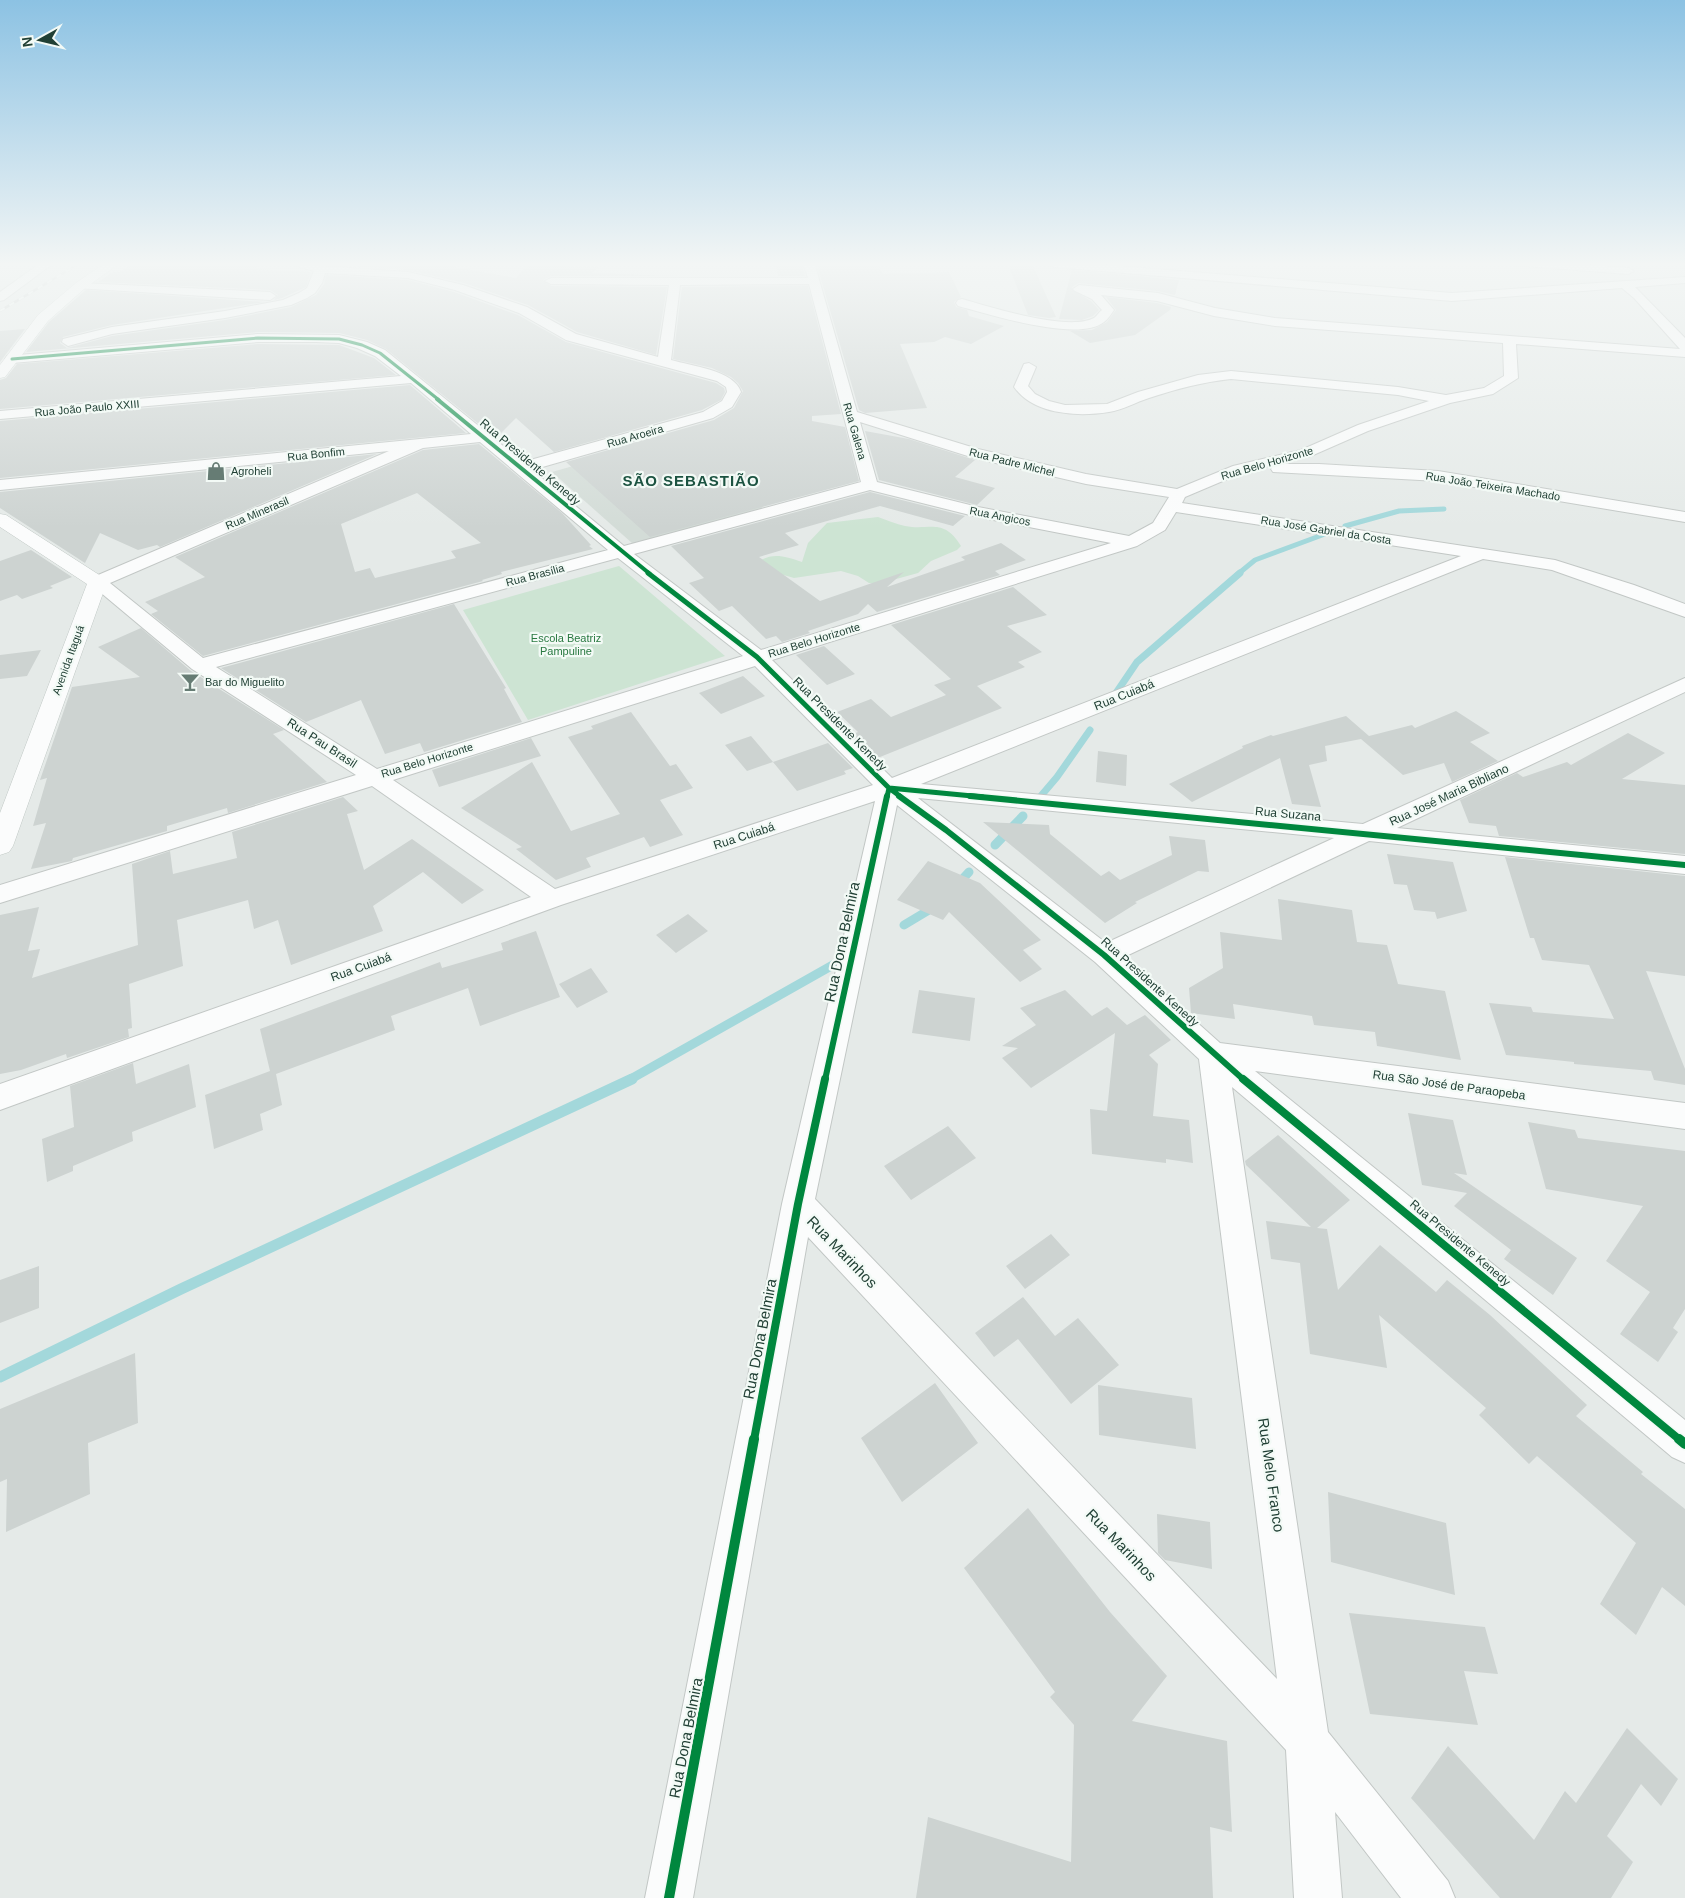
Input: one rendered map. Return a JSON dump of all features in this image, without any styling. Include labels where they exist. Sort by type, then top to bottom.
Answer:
[{"type":"main road","points":[[13,364],[22,351]]},
{"type":"main road","points":[[0,520],[97,582]]},
{"type":"main road","name":"Avenida Itaguá","points":[[0,846],[97,582]]},
{"type":"street","points":[[13,364],[45,351]]},
{"type":"street","name":"Rua Presidente Kenedy","points":[[13,364],[140,351]]},
{"type":"street","name":"Rua Presidente Kenedy","points":[[373,351],[414,379],[621,552],[757,658],[889,788],[946,830],[1104,955],[1213,1054],[1685,1444]]},
{"type":"street","points":[[624,351],[664,361],[665,351]]},
{"type":"street","name":"Rua Galena","points":[[833,351],[870,485]]},
{"type":"street","name":"Rua Belo Horizonte","points":[[0,894],[1132,542],[1159,526],[1175,500],[1239,469],[1306,453],[1363,428],[1447,399],[1488,391],[1511,378],[1510,351]]},
{"type":"street","points":[[1652,351],[1685,353]]},
{"type":"street","name":"Rua Aroeira","points":[[521,468],[708,415],[727,404],[734,392],[732,386],[722,378],[664,361]]},
{"type":"street","points":[[1029,368],[1021,387],[1030,398],[1064,409],[1109,408],[1203,378],[1231,375],[1398,391],[1447,399]]},
{"type":"street","name":"Rua João Paulo XXIII","points":[[0,415],[414,379]]},
{"type":"street","name":"Rua Padre Michel","points":[[850,414],[974,453],[1175,500]]},
{"type":"street","name":"Rua Bonfim","points":[[0,486],[483,437]]},
{"type":"street","name":"Rua Minerasil","points":[[97,582],[418,444]]},
{"type":"street","name":"Rua João Teixeira Machado","points":[[1239,469],[1319,469],[1438,476],[1685,517]]},
{"type":"street","name":"Rua Angicos","points":[[870,485],[978,512],[1132,542]]},
{"type":"street","name":"Rua Brasília","points":[[200,665],[870,485]]},
{"type":"street","name":"Rua José Gabriel da Costa","points":[[1175,500],[1481,554],[1555,565],[1628,589],[1685,611]]},
{"type":"street","name":"Rua Cuiabá","points":[[0,1097],[552,899],[889,788],[1481,554]]},
{"type":"street","name":"Rua Pau Brasil","points":[[97,582],[200,665],[374,777],[552,899]]},
{"type":"street","name":"Rua José Maria Bibliano","points":[[1104,955],[1685,684]]},
{"type":"street","name":"Rua Suzana","points":[[889,788],[1685,865]]},
{"type":"street","name":"Rua Dona Belmira","points":[[669,1898],[798,1204],[889,788]]},
{"type":"street","name":"Rua São José de Paraopeba","points":[[1213,1054],[1685,1116]]},
{"type":"street","name":"Rua Melo Franco","points":[[1213,1054],[1307,1741],[1318,1898]]},
{"type":"street","name":"Rua Marinhos","points":[[798,1204],[1307,1741],[1432,1898]]},
{"type":"shaded area","points":[[675,437],[764,509],[645,543],[632,543],[552,472]]},
{"type":"green space","points":[[878,517],[905,526],[942,528],[948,531],[961,546],[957,550],[931,561],[918,573],[878,584],[869,583],[858,576],[841,571],[794,578],[752,566],[764,558],[776,556],[802,562],[808,543],[827,523]]},
{"type":"green space","name":"Escola Beatriz Pampuline","points":[[619,566],[725,656],[528,720],[463,610]]},
{"type":"building","points":[[0,351],[9,351],[0,362]]},
{"type":"building","points":[[179,351],[354,351],[374,358],[396,375],[0,409],[0,380],[6,378],[17,364]]},
{"type":"building","points":[[388,351],[597,351],[716,383],[724,388],[725,392],[721,400],[702,410],[554,452],[516,418],[496,438]]},
{"type":"building","points":[[641,351],[657,351],[656,355]]},
{"type":"building","points":[[674,351],[825,351],[841,414],[812,416],[812,421],[845,427],[859,481],[650,537],[566,462],[714,420],[734,408],[743,391],[731,377],[712,368],[673,359]]},
{"type":"building","points":[[842,351],[903,351],[927,408],[865,413],[859,410]]},
{"type":"building","points":[[410,385],[466,433],[0,478],[0,421]]},
{"type":"building","points":[[865,431],[909,439],[975,460],[955,477],[995,488],[977,505],[879,480]]},
{"type":"building","points":[[479,444],[562,513],[593,549],[501,572],[502,574],[483,581],[203,656],[151,614],[158,611],[145,602],[205,577],[175,557],[423,450]],"holes":[[[417,493],[481,543],[451,551],[456,558],[375,578],[370,568],[355,572],[341,524]]]},
{"type":"building","points":[[377,454],[160,547],[157,545],[138,550],[100,533],[85,563],[0,508],[0,492]]},
{"type":"building","points":[[870,492],[965,516],[953,526],[880,506],[785,533],[799,545],[759,557],[820,601],[904,572],[887,587],[965,560],[961,557],[1001,543],[1026,560],[995,571],[1000,575],[877,612],[868,604],[858,614],[782,642],[776,636],[766,639],[732,606],[719,611],[689,583],[704,578],[671,546]]},
{"type":"building","points":[[31,550],[72,577],[50,586],[53,588],[22,599],[17,595],[0,601],[0,561]]},
{"type":"building","points":[[1013,587],[1047,615],[1007,626],[1042,652],[1018,662],[1025,667],[977,686],[1002,708],[875,759],[851,735],[858,732],[837,712],[871,699],[891,717],[946,695],[934,685],[951,679],[891,625]]},
{"type":"building","points":[[454,604],[506,688],[504,689],[522,722],[424,752],[420,743],[385,754],[361,700],[306,722],[221,668]]},
{"type":"building","points":[[141,628],[191,671],[284,730],[273,734],[327,782],[228,813],[227,808],[167,826],[167,831],[73,858],[72,861],[31,869],[46,823],[33,826],[47,778],[40,780],[72,687],[140,677],[98,647]]},
{"type":"building","points":[[824,646],[855,674],[827,685],[796,655]]},
{"type":"building","points":[[41,650],[27,676],[0,679],[0,655]]},
{"type":"building","points":[[743,676],[765,696],[721,714],[699,693]]},
{"type":"building","points":[[1456,711],[1490,733],[1470,742],[1498,761],[1452,782],[1444,763],[1403,775],[1361,739],[1325,746],[1327,761],[1309,765],[1321,807],[1292,804],[1280,758],[1192,802],[1169,784],[1243,748],[1242,746],[1271,735],[1346,716],[1369,736],[1412,725],[1415,728]]},
{"type":"building","points":[[631,712],[670,766],[676,764],[693,788],[660,800],[683,835],[650,847],[644,837],[586,858],[591,867],[556,880],[516,849],[522,847],[461,808],[532,762],[571,831],[620,814],[568,737],[593,729],[591,726]]},
{"type":"building","points":[[1628,733],[1665,753],[1622,779],[1685,785],[1685,854],[1499,836],[1496,826],[1469,823],[1460,800],[1517,773],[1523,777],[1567,762],[1571,765]]},
{"type":"building","points":[[751,736],[773,762],[747,771],[725,745]]},
{"type":"building","points":[[531,738],[541,756],[439,787],[432,770]]},
{"type":"building","points":[[828,743],[853,768],[844,771],[846,774],[797,791],[773,762]]},
{"type":"building","points":[[1098,751],[1127,755],[1126,786],[1096,782]]},
{"type":"building","points":[[343,797],[358,811],[347,814],[364,870],[412,839],[484,890],[462,904],[423,872],[373,906],[383,931],[291,965],[278,920],[254,929],[248,900],[177,920],[183,966],[129,984],[132,1028],[128,1029],[129,1037],[67,1058],[66,1054],[21,1070],[0,1074],[0,915],[39,907],[28,951],[40,949],[32,978],[138,945],[132,864],[170,851],[173,874],[237,858],[232,832]]},
{"type":"building","points":[[983,822],[1049,825],[1050,834],[1101,876],[1109,871],[1120,880],[1172,855],[1169,836],[1205,840],[1209,872],[1198,871],[1135,902],[1137,903],[1105,923]]},
{"type":"building","points":[[1387,854],[1453,862],[1467,911],[1437,919],[1435,912],[1414,910],[1407,885],[1394,884]]},
{"type":"building","points":[[1505,857],[1685,876],[1685,976],[1646,971],[1685,1069],[1685,1085],[1654,1080],[1651,1071],[1506,1055],[1489,1003],[1531,1007],[1533,1012],[1614,1019],[1589,965],[1542,960],[1534,938],[1530,938]]},
{"type":"building","points":[[928,861],[980,883],[1041,940],[1023,950],[1042,969],[1020,982],[949,912],[943,920],[897,900]]},
{"type":"building","points":[[1278,899],[1352,910],[1357,942],[1387,945],[1398,984],[1445,991],[1461,1060],[1377,1046],[1375,1032],[1314,1025],[1312,1016],[1233,1004],[1235,1019],[1191,1013],[1189,988],[1223,968],[1220,932],[1282,940]]},
{"type":"building","points":[[688,914],[708,931],[676,953],[656,935]]},
{"type":"building","points":[[536,931],[560,997],[480,1026],[468,988],[391,1016],[395,1030],[276,1074],[282,1105],[260,1114],[263,1130],[214,1149],[205,1095],[270,1071],[260,1029],[440,962],[442,968],[503,950],[501,943]]},
{"type":"building","points":[[591,968],[608,992],[577,1008],[559,984]]},
{"type":"building","points":[[919,990],[975,998],[970,1041],[912,1033]]},
{"type":"building","points":[[1065,990],[1092,1016],[1107,1007],[1127,1025],[1145,1015],[1171,1040],[1149,1055],[1158,1064],[1153,1116],[1189,1120],[1193,1163],[1166,1159],[1166,1163],[1092,1154],[1090,1109],[1107,1111],[1115,1033],[1031,1088],[1002,1058],[1018,1048],[1002,1046],[1036,1025],[1020,1008]]},
{"type":"building","points":[[133,1063],[136,1084],[189,1064],[196,1107],[132,1132],[133,1141],[73,1166],[73,1171],[47,1182],[42,1139],[74,1127],[70,1086]]},
{"type":"building","points":[[1408,1113],[1453,1120],[1467,1175],[1454,1173],[1577,1258],[1553,1295],[1504,1259],[1511,1250],[1454,1206],[1467,1193],[1422,1185]]},
{"type":"building","points":[[1528,1122],[1575,1130],[1578,1138],[1685,1151],[1685,1309],[1673,1328],[1678,1332],[1658,1362],[1620,1334],[1650,1292],[1606,1261],[1643,1206],[1546,1189]]},
{"type":"building","points":[[948,1126],[976,1158],[911,1200],[884,1166]]},
{"type":"building","points":[[1278,1135],[1350,1200],[1317,1228],[1327,1229],[1338,1290],[1380,1245],[1436,1292],[1447,1280],[1490,1315],[1587,1405],[1576,1416],[1643,1472],[1641,1474],[1685,1509],[1685,1606],[1662,1587],[1636,1635],[1600,1604],[1636,1543],[1537,1456],[1529,1464],[1479,1415],[1486,1408],[1379,1315],[1387,1368],[1310,1354],[1300,1263],[1271,1259],[1266,1221],[1311,1227],[1246,1165],[1245,1161]]},
{"type":"building","points":[[1051,1234],[1070,1255],[1025,1289],[1006,1266]]},
{"type":"building","points":[[39,1266],[39,1308],[0,1323],[0,1280]]},
{"type":"building","points":[[1023,1297],[1055,1336],[1078,1318],[1119,1365],[1071,1404],[1018,1339],[994,1357],[975,1333]]},
{"type":"building","points":[[135,1353],[138,1423],[88,1443],[90,1494],[6,1532],[7,1479],[0,1482],[0,1409]]},
{"type":"building","points":[[935,1383],[978,1443],[902,1502],[861,1438]]},
{"type":"building","points":[[1098,1385],[1192,1398],[1196,1449],[1099,1435]]},
{"type":"building","points":[[1328,1492],[1446,1523],[1455,1595],[1331,1562]]},
{"type":"building","points":[[1028,1508],[1110,1612],[1167,1676],[1132,1721],[1227,1741],[1232,1832],[1210,1827],[1213,1898],[916,1898],[928,1817],[1071,1862],[1074,1725],[1050,1697],[1055,1692],[964,1568]]},
{"type":"building","points":[[1157,1514],[1210,1522],[1212,1569],[1165,1560],[1158,1553]]},
{"type":"building","points":[[1349,1613],[1485,1627],[1498,1674],[1464,1671],[1478,1725],[1370,1714]]},
{"type":"building","points":[[1627,1728],[1678,1779],[1661,1806],[1641,1784],[1607,1836],[1633,1862],[1611,1898],[1500,1898],[1411,1798],[1448,1746],[1534,1840],[1565,1791],[1576,1803]]},
{"type":"waterway","points":[[1345,526],[1399,511],[1444,509]]},
{"type":"waterway","points":[[1238,574],[1255,560],[1325,534]]},
{"type":"waterway","points":[[1116,693],[1137,662],[1240,573]]},
{"type":"waterway","points":[[1040,797],[1057,777],[1090,730]]},
{"type":"waterway","points":[[995,845],[1023,816]]},
{"type":"waterway","points":[[958,884],[969,872]]},
{"type":"waterway","points":[[904,925],[934,907]]},
{"type":"waterway","points":[[629,1080],[847,957]]},
{"type":"waterway","points":[[0,1377],[181,1289],[632,1079]]},
{"type":"cycle path","points":[[12,359],[111,351]]},
{"type":"cycle path","points":[[375,351],[414,379],[621,552],[757,657],[889,788],[946,830],[1104,955],[1213,1054],[1685,1444]]},
{"type":"cycle path","points":[[669,1898],[798,1204],[889,788],[1685,865]]},
{"type":"place","name":"Agroheli","points":[[216,471]]},
{"type":"place","name":"Bar do Miguelito","points":[[190,682]]},
{"type":"district","name":"SÃO SEBASTIÃO","points":[[691,481]]}]
